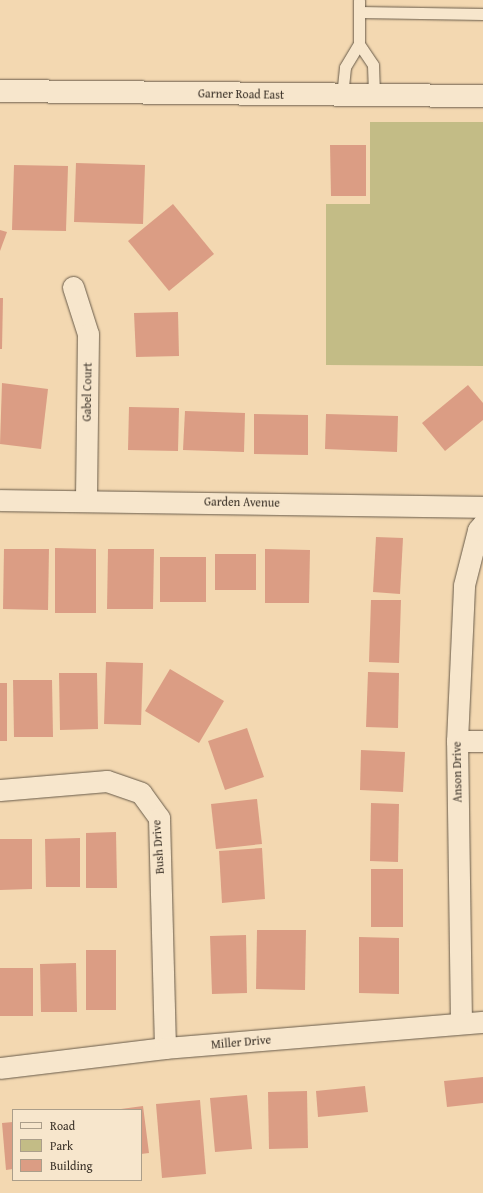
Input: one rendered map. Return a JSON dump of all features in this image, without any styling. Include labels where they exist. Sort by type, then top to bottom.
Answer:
[{"type":"main road","name":"Garner Road East","points":[[0,91],[342,96],[483,96]]},
{"type":"street","name":"Gabel Court","points":[[73,287],[88,334],[86,499]]},
{"type":"street","name":"Garden Avenue","points":[[0,500],[86,499],[483,507]]},
{"type":"street","name":"Anson Drive","points":[[461,1023],[457,741],[464,585],[478,530],[483,524]]},
{"type":"street","points":[[457,741],[483,741]]},
{"type":"street","name":"Bush Drive","points":[[0,790],[107,781],[141,793],[159,818],[165,1048]]},
{"type":"street","name":"Miller Drive","points":[[0,1068],[165,1048],[483,1022]]},
{"type":"lane","points":[[342,96],[345,67],[359,44],[359,0]]},
{"type":"lane","points":[[359,12],[483,14]]},
{"type":"lane","points":[[359,44],[373,65],[374,96]]},
{"type":"green space","points":[[370,122],[483,122],[483,366],[326,365],[326,204],[370,204]]},
{"type":"building","points":[[330,145],[366,145],[366,196],[331,196]]},
{"type":"building","points":[[76,163],[145,165],[143,224],[74,222]]},
{"type":"building","points":[[14,165],[68,166],[66,231],[12,230]]},
{"type":"building","points":[[173,204],[214,254],[169,291],[128,241]]},
{"type":"building","points":[[0,230],[7,232],[0,251]]},
{"type":"building","points":[[0,298],[3,298],[2,349],[0,349]]},
{"type":"building","points":[[178,312],[179,356],[136,357],[134,313]]},
{"type":"building","points":[[2,383],[48,389],[41,449],[0,444]]},
{"type":"building","points":[[468,385],[483,403],[483,420],[445,451],[422,423]]},
{"type":"building","points":[[129,407],[179,408],[178,451],[128,450]]},
{"type":"building","points":[[185,411],[245,413],[244,452],[183,450]]},
{"type":"building","points":[[254,414],[308,415],[308,455],[254,454]]},
{"type":"building","points":[[326,414],[398,416],[397,452],[325,449]]},
{"type":"building","points":[[376,537],[403,538],[400,594],[373,592]]},
{"type":"building","points":[[55,548],[96,549],[96,613],[55,613]]},
{"type":"building","points":[[4,549],[49,549],[48,610],[3,609]]},
{"type":"building","points":[[108,549],[154,549],[153,609],[107,609]]},
{"type":"building","points":[[265,549],[310,550],[309,603],[265,603]]},
{"type":"building","points":[[215,554],[256,554],[256,590],[215,590]]},
{"type":"building","points":[[160,557],[206,557],[206,602],[160,602]]},
{"type":"building","points":[[371,600],[401,600],[399,663],[369,662]]},
{"type":"building","points":[[106,662],[143,663],[141,725],[104,724]]},
{"type":"building","points":[[170,669],[224,701],[199,743],[145,711]]},
{"type":"building","points":[[368,672],[399,673],[398,728],[366,727]]},
{"type":"building","points":[[59,673],[97,673],[98,729],[60,730]]},
{"type":"building","points":[[13,680],[52,680],[53,737],[14,737]]},
{"type":"building","points":[[0,683],[7,683],[7,741],[0,741]]},
{"type":"building","points":[[247,728],[264,777],[225,790],[208,741]]},
{"type":"building","points":[[361,750],[405,752],[403,792],[360,790]]},
{"type":"building","points":[[257,799],[262,844],[216,849],[211,804]]},
{"type":"building","points":[[371,803],[399,804],[398,862],[370,861]]},
{"type":"building","points":[[116,832],[117,888],[86,888],[86,833]]},
{"type":"building","points":[[80,838],[80,887],[46,887],[45,839]]},
{"type":"building","points":[[0,839],[32,839],[32,889],[0,890]]},
{"type":"building","points":[[262,848],[265,899],[222,903],[219,851]]},
{"type":"building","points":[[371,869],[403,869],[403,927],[371,927]]},
{"type":"building","points":[[257,930],[306,930],[305,990],[256,989]]},
{"type":"building","points":[[246,935],[247,993],[212,994],[210,936]]},
{"type":"building","points":[[359,937],[399,938],[399,994],[359,993]]},
{"type":"building","points":[[86,950],[116,950],[116,1010],[86,1010]]},
{"type":"building","points":[[76,963],[77,1012],[41,1012],[40,964]]},
{"type":"building","points":[[0,968],[33,968],[33,1016],[0,1016]]},
{"type":"building","points":[[483,1077],[483,1103],[447,1107],[444,1081]]},
{"type":"building","points":[[365,1086],[368,1112],[318,1117],[316,1091]]},
{"type":"building","points":[[307,1091],[308,1148],[269,1149],[268,1092]]},
{"type":"building","points":[[247,1095],[252,1149],[215,1152],[210,1098]]},
{"type":"building","points":[[200,1100],[206,1174],[162,1178],[156,1104]]},
{"type":"building","points":[[143,1106],[149,1153],[142,1154],[142,1109],[121,1109]]},
{"type":"building","points":[[12,1122],[12,1169],[6,1170],[2,1123]]}]
